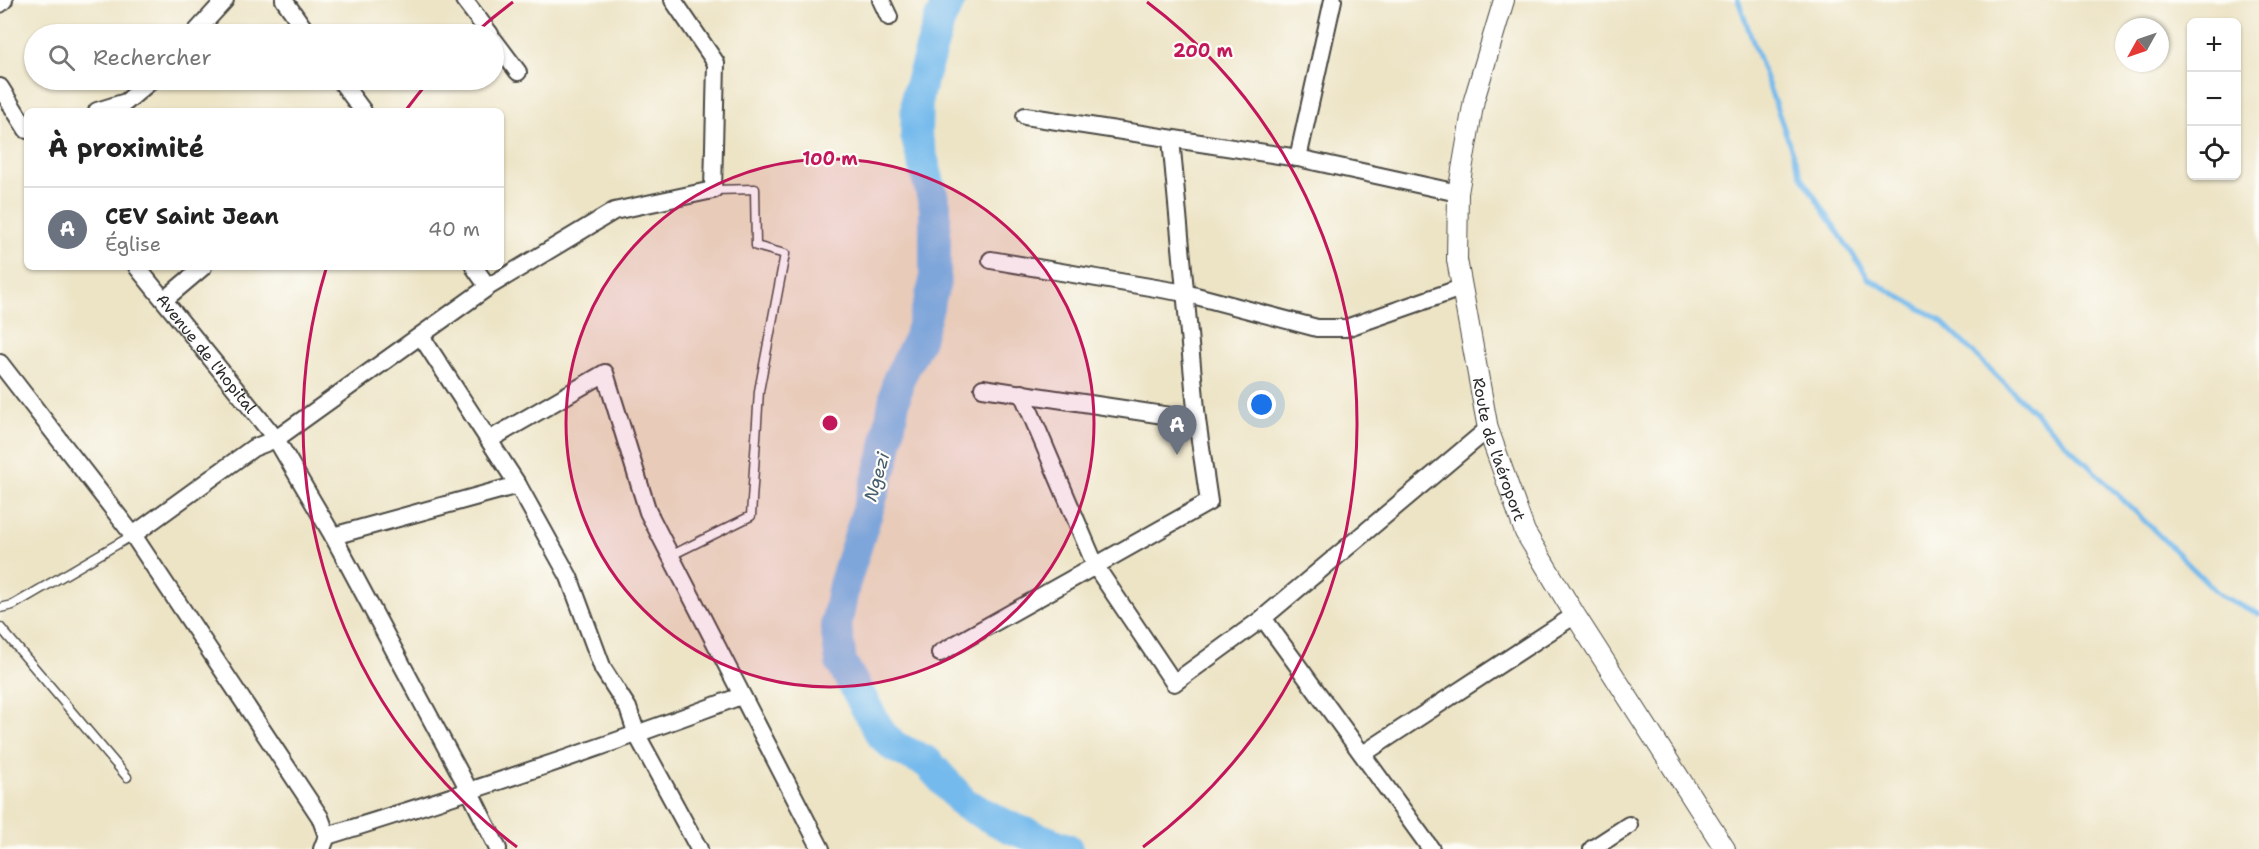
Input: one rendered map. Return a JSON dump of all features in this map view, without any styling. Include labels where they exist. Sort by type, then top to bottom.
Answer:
[{"type":"street","points":[[0,4],[4,0]]},
{"type":"street","points":[[203,24],[225,0]]},
{"type":"street","points":[[284,0],[301,24]]},
{"type":"street","points":[[464,0],[482,24]]},
{"type":"street","points":[[133,535],[253,448],[276,440],[488,287],[614,211],[713,190],[716,63],[673,0]]},
{"type":"street","points":[[881,0],[889,17]]},
{"type":"street","points":[[1298,158],[1333,0]]},
{"type":"street","name":"Route de l'aéroport","points":[[1504,0],[1474,100],[1458,193],[1457,260],[1488,429],[1525,532],[1575,615],[1725,849]]},
{"type":"street","points":[[504,53],[518,72]]},
{"type":"street","points":[[0,87],[24,125]]},
{"type":"street","points":[[107,108],[126,102],[140,90]]},
{"type":"street","points":[[347,90],[359,108]]},
{"type":"street","points":[[1025,116],[1298,158],[1458,193]]},
{"type":"street","points":[[940,653],[1209,502],[1197,420],[1171,139]]},
{"type":"street","points":[[990,260],[1185,293],[1317,328],[1346,328],[1461,288]]},
{"type":"street","name":"Avenue de l'hopital","points":[[139,270],[276,440],[333,536],[470,792],[498,849]]},
{"type":"street","points":[[164,300],[199,270]]},
{"type":"street","points":[[476,270],[488,287]]},
{"type":"street","points":[[421,336],[518,485],[569,577],[603,669],[628,708],[638,735],[699,849]]},
{"type":"street","points":[[0,363],[133,535],[320,817],[324,842],[638,735],[741,696]]},
{"type":"street","points":[[489,440],[605,373],[648,512],[821,849]]},
{"type":"street","points":[[983,388],[1197,420]]},
{"type":"street","points":[[1022,393],[1096,567],[1174,683],[1263,618],[1488,429]]},
{"type":"street","points":[[333,536],[518,485]]},
{"type":"street","points":[[1363,754],[1575,615]]},
{"type":"street","points":[[1263,618],[1431,849]]},
{"type":"street","points":[[1592,849],[1629,825]]},
{"type":"lane","points":[[670,556],[750,516],[759,391],[785,254],[756,246],[755,189],[713,190]]},
{"type":"lane","points":[[0,608],[13,605],[133,535]]},
{"type":"lane","points":[[0,627],[127,777]]},
{"type":"waterway","name":"Ngezi","points":[[950,0],[940,19],[917,96],[916,135],[935,206],[935,282],[919,339],[898,380],[884,458],[844,585],[836,626],[841,662],[881,734],[895,747],[927,762],[965,804],[1009,827],[1067,849]]},
{"type":"waterway","points":[[1738,0],[1801,176],[1869,279],[1940,320],[2221,596],[2259,614]]},
{"type":"place","name":"CEV Saint Jean","points":[[1177,455]]}]
